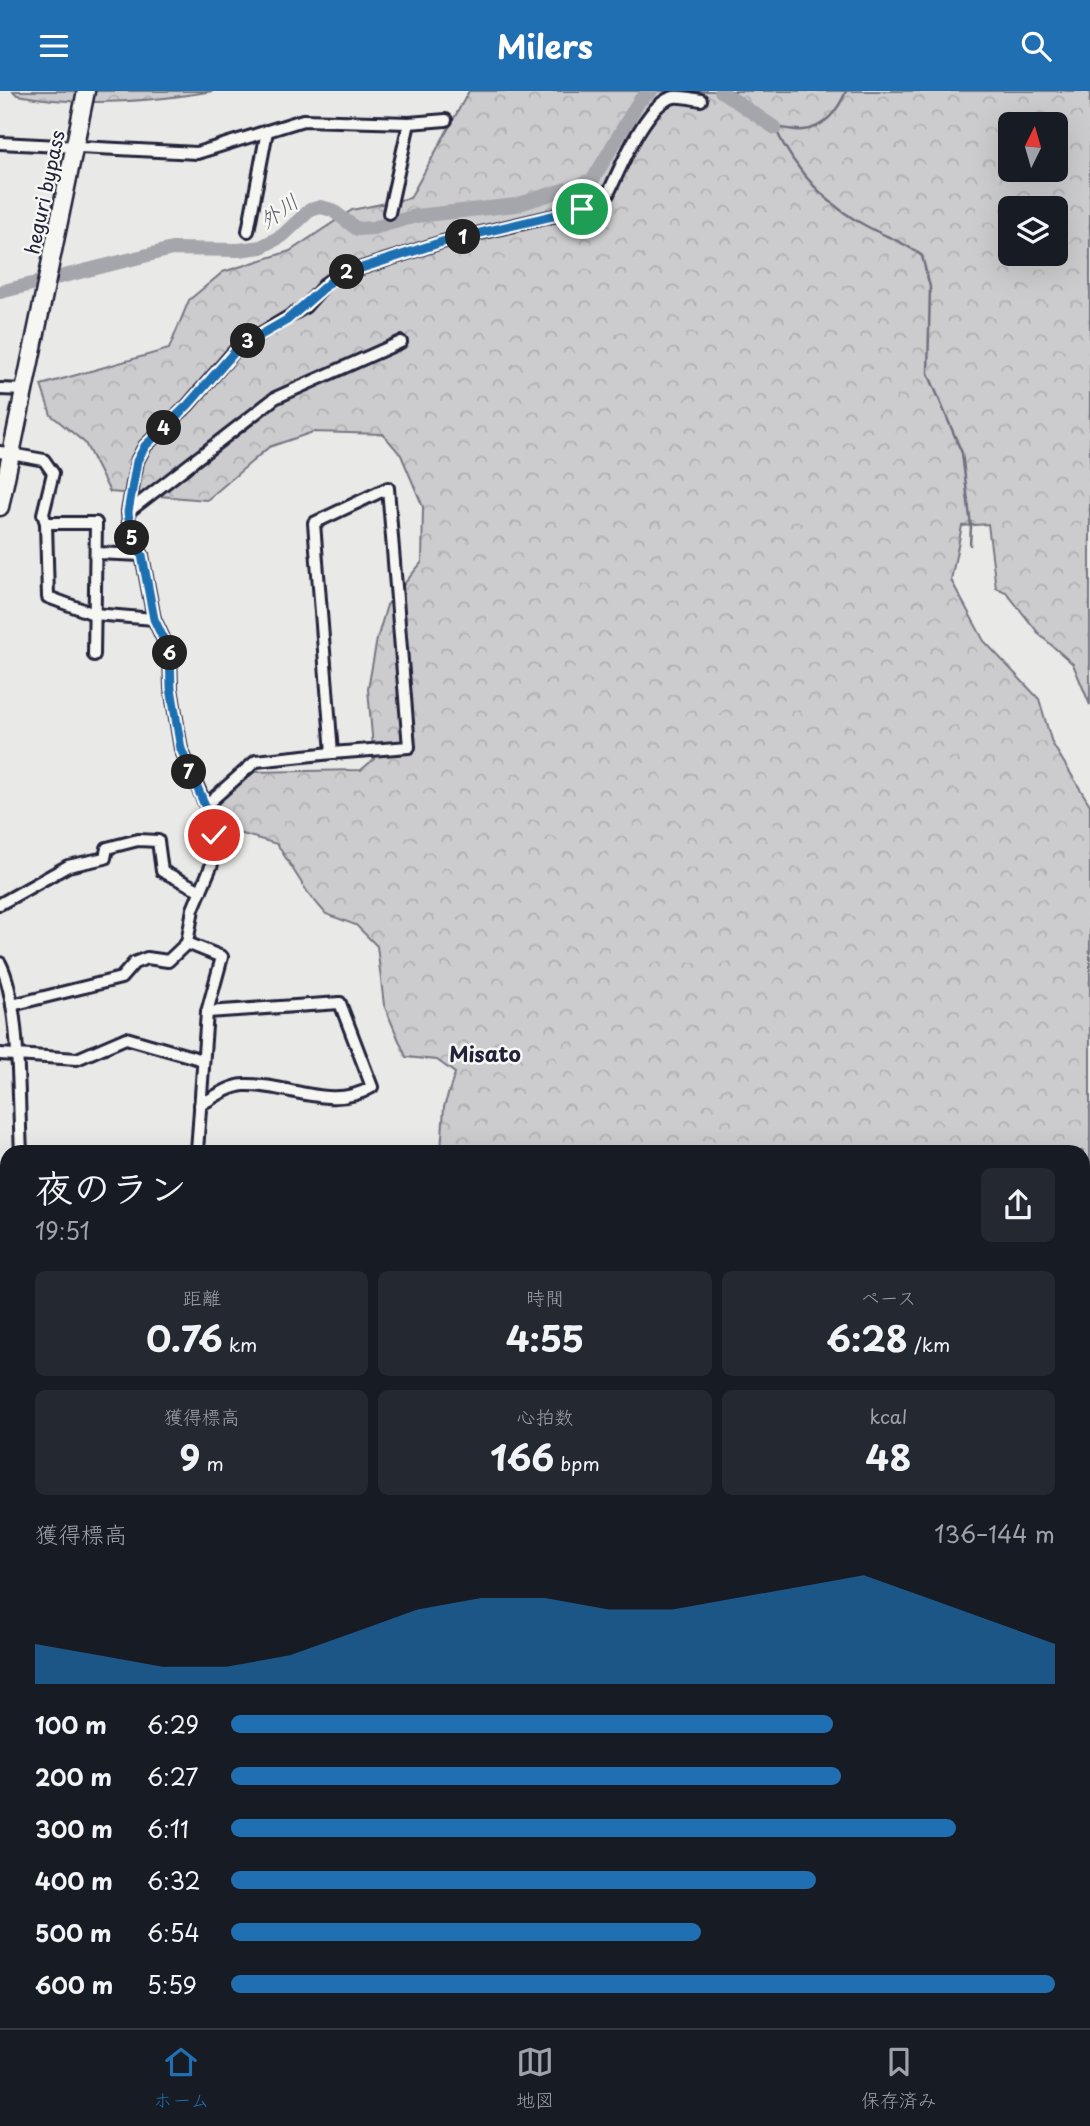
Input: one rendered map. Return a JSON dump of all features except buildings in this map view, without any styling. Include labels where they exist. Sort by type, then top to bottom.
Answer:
[{"type":"highway","name":"heguri bypass","points":[[0,507],[6,453],[24,390],[86,91]]},
{"type":"street","points":[[12,1005],[121,978],[134,963],[147,958],[168,961],[187,943],[192,909],[212,863],[214,835],[206,805],[181,749],[171,688],[170,653],[154,619],[142,555],[131,537],[128,512],[137,461],[145,446],[188,405],[238,348],[305,307],[327,282],[355,268],[442,242],[596,206],[605,200],[645,121],[655,108],[675,97],[701,100]]},
{"type":"street","points":[[0,143],[197,153],[303,120],[409,123],[446,120]]},
{"type":"street","points":[[389,213],[409,123]]},
{"type":"street","points":[[248,231],[267,131]]},
{"type":"street","points":[[128,512],[275,398],[401,342]]},
{"type":"street","points":[[0,389],[24,390]]},
{"type":"street","points":[[6,453],[44,460],[53,473],[43,514],[46,523],[48,597],[94,614],[154,619]]},
{"type":"street","points":[[206,805],[256,761],[409,747],[388,488],[314,523],[332,753]]},
{"type":"street","points":[[46,523],[96,523],[94,655]]},
{"type":"street","points":[[96,553],[142,555]]},
{"type":"street","points":[[0,904],[68,866],[105,858],[107,848],[138,839],[158,841],[162,871],[201,891]]},
{"type":"street","points":[[187,943],[222,957],[206,1012],[197,1145]]},
{"type":"street","points":[[0,963],[12,1005],[21,1145]]},
{"type":"street","points":[[200,1105],[243,1085],[309,1096],[340,1097],[372,1087],[340,1003],[206,1012]]},
{"type":"street","points":[[0,1055],[77,1059],[126,1038],[203,1060]]},
{"type":"green space","points":[[13,91],[213,91],[164,98],[90,102],[41,99],[17,95]]},
{"type":"green space","points":[[469,91],[1090,91],[1090,705],[1073,664],[1040,635],[1006,592],[996,588],[988,524],[962,526],[951,580],[984,641],[1039,699],[1052,743],[1090,805],[1090,1145],[441,1145],[444,1107],[455,1073],[437,1060],[406,1057],[384,1005],[377,946],[356,925],[326,914],[308,893],[277,844],[239,833],[218,808],[220,785],[249,772],[361,770],[374,759],[368,689],[377,639],[387,605],[422,562],[423,507],[401,455],[383,434],[313,432],[269,447],[207,500],[110,492],[85,443],[51,415],[41,385],[169,349],[189,300],[223,272],[290,251],[352,210],[410,198]]},
{"type":"waterway","name":"外川","points":[[0,292],[172,249],[239,250],[261,247],[282,236],[310,210],[321,207],[332,210],[357,229],[373,228],[416,216],[516,205],[592,181],[639,101],[651,91]]},
{"type":"waterway","name":"外川","points":[[721,91],[775,128]]},
{"type":"waterway","points":[[775,128],[803,130],[818,126],[835,111],[846,91]]},
{"type":"waterway","points":[[775,128],[792,158],[826,198],[854,219],[922,256],[930,287],[928,373],[962,453],[971,526],[970,545]]},
{"type":"district","name":"Misato","points":[[485,1053]]},
{"type":"route","points":[[214,835],[206,805],[181,749],[171,688],[170,653],[154,619],[142,555],[131,537],[128,512],[137,461],[145,446],[188,405],[238,348],[305,307],[327,282],[337,276],[442,242],[582,209]]}]
